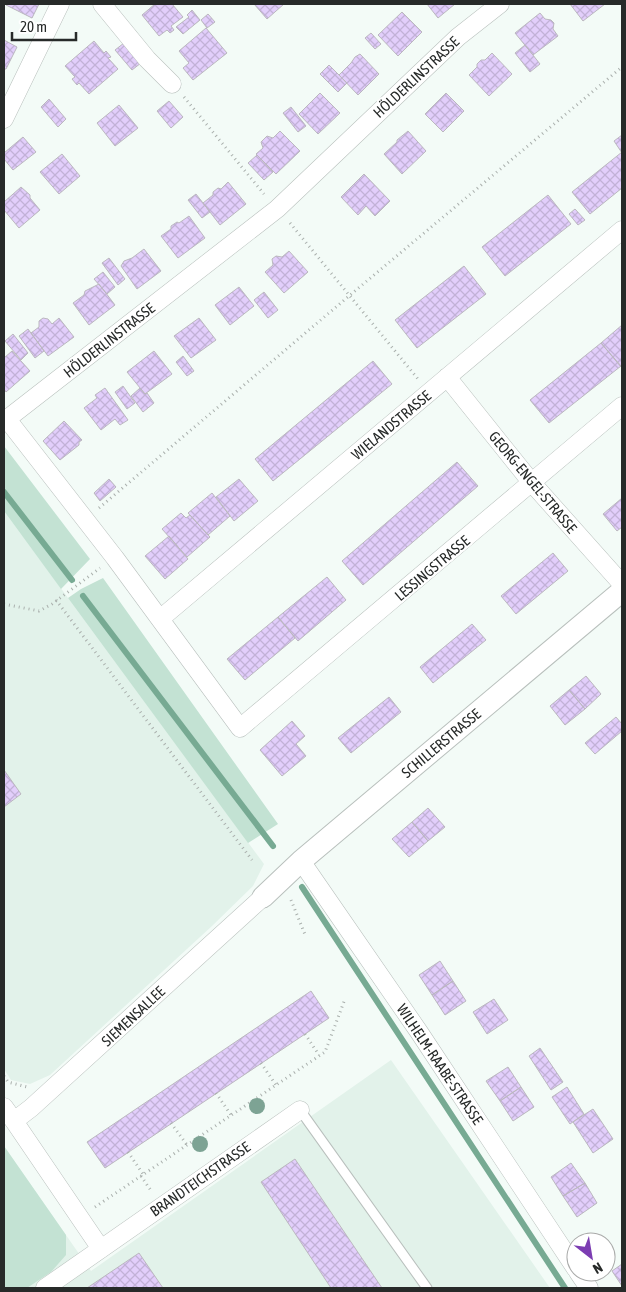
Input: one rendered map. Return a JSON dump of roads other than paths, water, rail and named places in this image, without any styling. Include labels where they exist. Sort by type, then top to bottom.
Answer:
[{"type":"street","points":[[4,119],[60,4]]},
{"type":"street","points":[[102,4],[147,59],[172,84]]},
{"type":"street","name":"HÖLDERLINSTRASSE","points":[[240,728],[86,520],[7,419],[277,209],[458,37],[500,4]]},
{"type":"street","name":"WIELANDSTRASSE","points":[[160,619],[622,230]]},
{"type":"street","name":"GEORG-ENGEL-STRASSE","points":[[447,377],[532,483],[622,584]]},
{"type":"street","name":"LESSINGSTRASSE","points":[[240,728],[622,406]]},
{"type":"street","name":"SCHILLERSTRASSE","points":[[263,897],[301,861],[622,591]]},
{"type":"street","name":"WILHELM-RAABE-STRASSE","points":[[301,861],[419,1032],[566,1254]]},
{"type":"street","name":"SIEMENSALLEE","points":[[14,1121],[98,1048],[263,897]]},
{"type":"street","points":[[4,1107],[101,1249]]},
{"type":"street","name":"BRANDTEICHSTRASSE","points":[[45,1288],[300,1110]]},
{"type":"lane","points":[[300,1110],[427,1288]]},
{"type":"waterway","points":[[4,492],[72,580]]},
{"type":"waterway","points":[[83,596],[273,846]]},
{"type":"waterway","points":[[302,887],[565,1288]]}]
